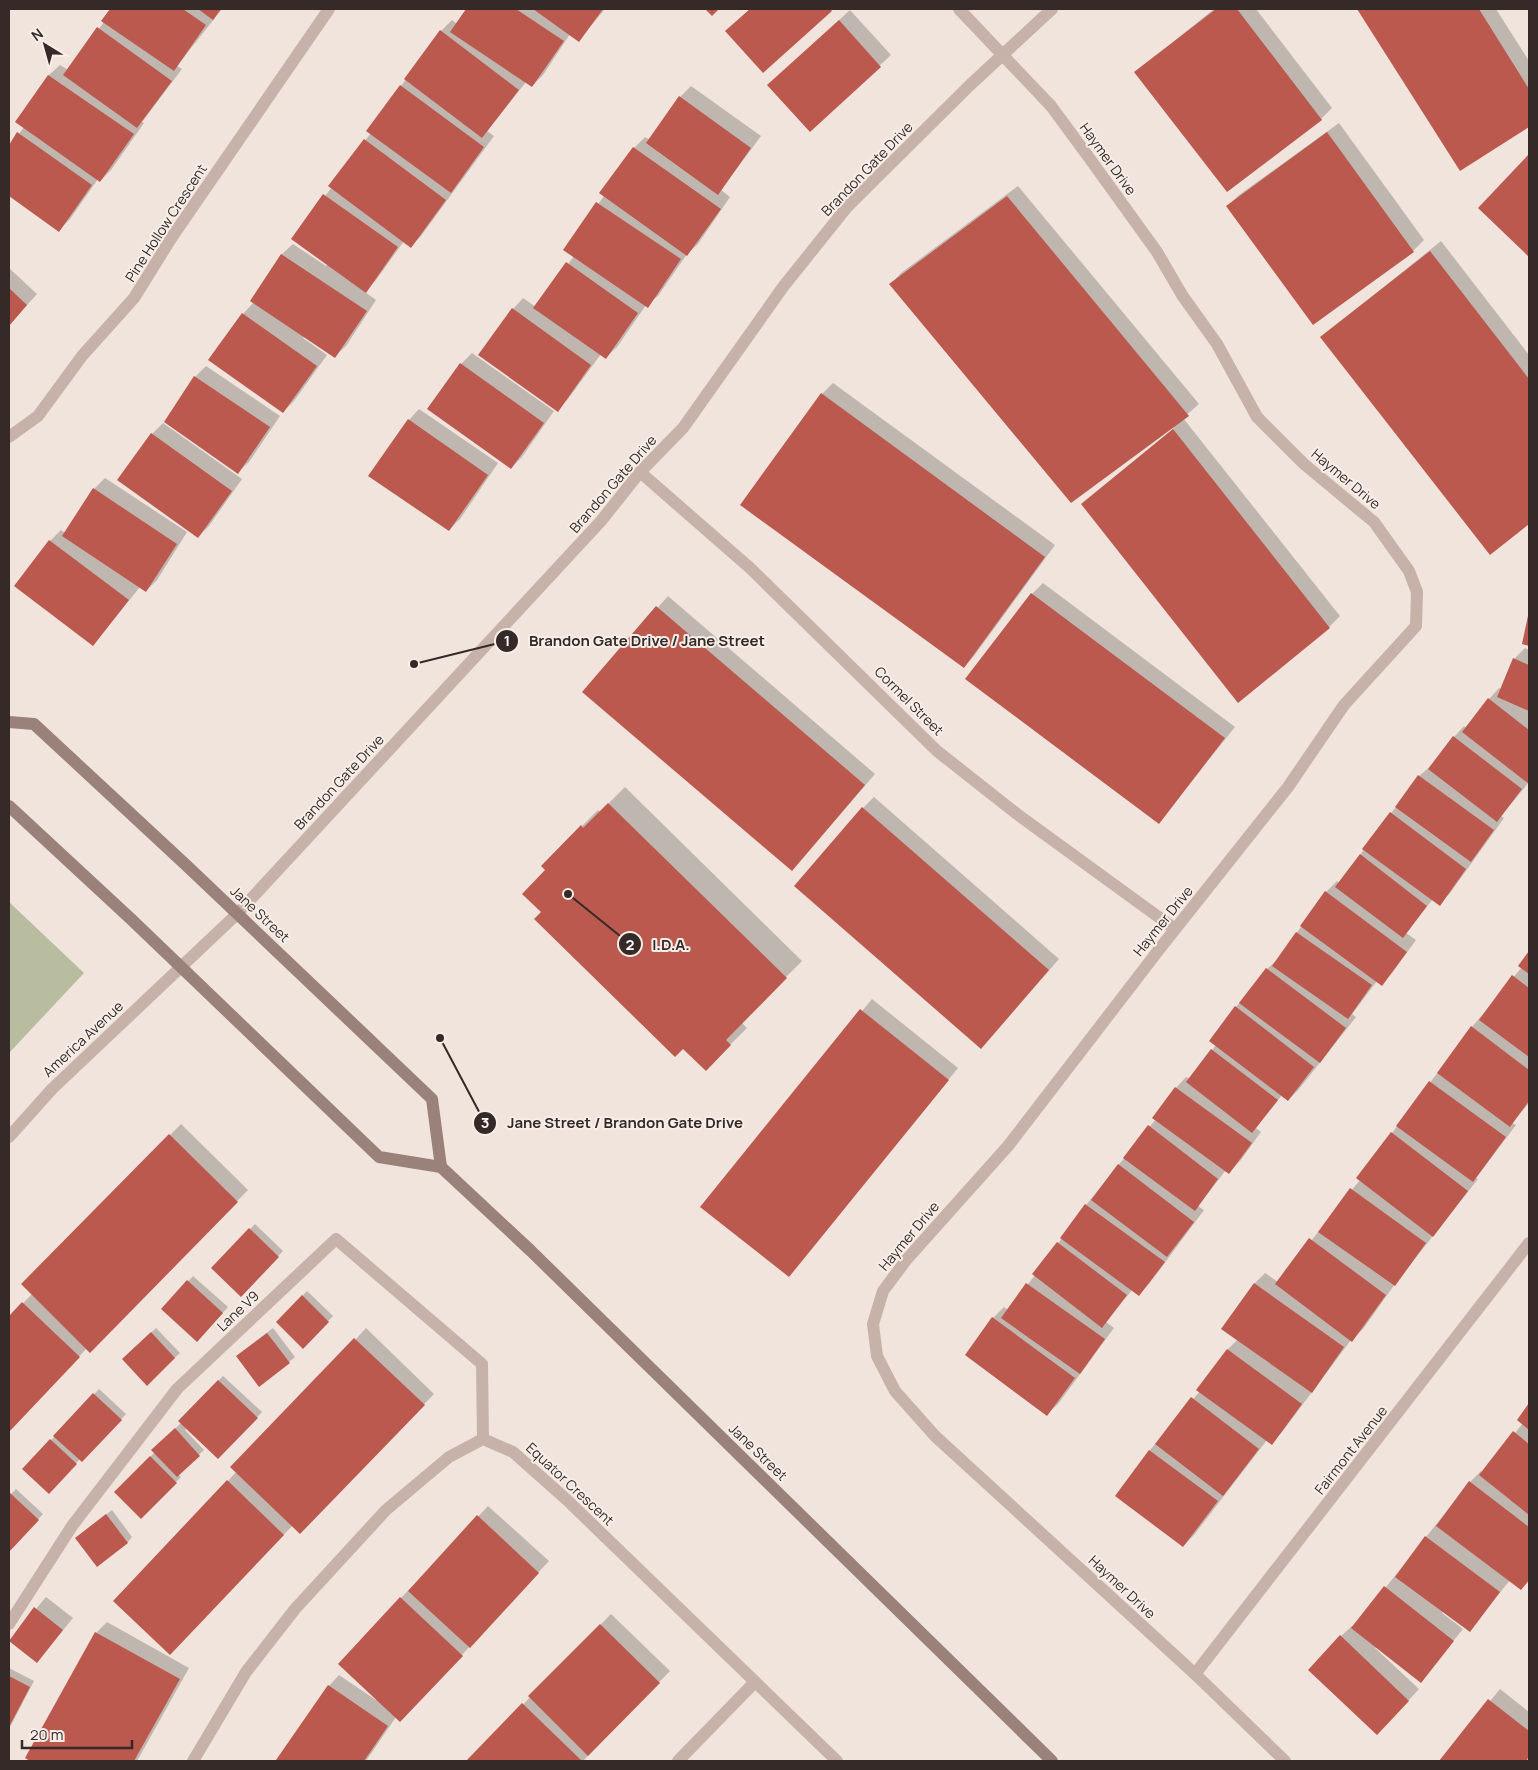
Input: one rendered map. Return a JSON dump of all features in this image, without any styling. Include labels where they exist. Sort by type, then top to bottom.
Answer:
[{"type":"main road","name":"Jane Street","points":[[9,722],[34,724],[432,1099],[441,1167],[539,1258],[1052,1761]]},
{"type":"main road","points":[[9,806],[380,1157],[441,1167]]},
{"type":"street","name":"Pine Hollow Crescent","points":[[9,437],[38,416],[82,356],[134,298],[177,229],[329,9]]},
{"type":"street","name":"Haymer Drive","points":[[959,9],[1000,55],[1051,106],[1157,252],[1182,295],[1217,344],[1257,417],[1304,464],[1374,522],[1409,571],[1418,592],[1416,626],[1344,705],[1288,786],[1008,1146],[907,1260],[883,1291],[874,1324],[877,1356],[895,1391],[934,1436],[1194,1674],[1285,1761]]},
{"type":"street","name":"Brandon Gate Drive","points":[[181,968],[237,914],[601,521],[640,472],[683,428],[783,287],[847,207],[1000,55],[1052,9]]},
{"type":"street","name":"Cormel Street","points":[[640,472],[750,568],[937,751],[1017,814],[1175,929]]},
{"type":"street","name":"America Avenue","points":[[9,1136],[52,1088],[181,968]]},
{"type":"street","name":"Lane V9","points":[[9,1624],[72,1526],[178,1389],[336,1239],[482,1364],[483,1439]]},
{"type":"street","name":"Fairmont Avenue","points":[[1194,1674],[1529,1243]]},
{"type":"street","name":"Equator Crescent","points":[[483,1439],[512,1452],[567,1500],[837,1761]]},
{"type":"street","points":[[193,1761],[246,1672],[295,1610],[386,1510],[449,1457],[483,1439]]},
{"type":"street","points":[[678,1761],[754,1682]]},
{"type":"green space","points":[[9,902],[84,973],[9,1053]]},
{"type":"building","points":[[110,9],[183,9],[206,25],[174,71],[101,21]]},
{"type":"building","points":[[198,9],[221,9],[213,20]]},
{"type":"building","points":[[466,9],[516,9],[564,41],[532,87],[450,32]]},
{"type":"building","points":[[533,9],[603,9],[579,42]]},
{"type":"building","points":[[705,9],[719,9],[712,16]]},
{"type":"building","points":[[750,9],[830,9],[832,11],[763,73],[725,31]]},
{"type":"building","points":[[1216,9],[1237,9],[1322,120],[1227,192],[1134,72]]},
{"type":"building","points":[[1357,9],[1479,9],[1529,89],[1529,127],[1460,171]]},
{"type":"building","points":[[839,20],[881,67],[810,132],[767,85]]},
{"type":"building","points":[[97,27],[172,81],[137,128],[63,75]]},
{"type":"building","points":[[440,30],[519,90],[482,138],[404,79]]},
{"type":"building","points":[[48,75],[134,134],[100,182],[15,122]]},
{"type":"building","points":[[400,85],[484,147],[451,193],[366,131]]},
{"type":"building","points":[[679,96],[751,148],[718,195],[646,143]]},
{"type":"building","points":[[17,132],[92,185],[59,232],[9,196],[9,145]]},
{"type":"building","points":[[1327,132],[1414,252],[1313,325],[1226,206]]},
{"type":"building","points":[[364,139],[446,200],[411,248],[328,186]]},
{"type":"building","points":[[633,147],[721,209],[687,256],[599,193]]},
{"type":"building","points":[[1529,154],[1529,257],[1478,208]]},
{"type":"building","points":[[323,194],[398,247],[366,293],[291,239]]},
{"type":"building","points":[[1007,196],[1189,416],[1071,503],[889,284]]},
{"type":"building","points":[[596,202],[681,259],[648,308],[563,250]]},
{"type":"building","points":[[1430,251],[1529,379],[1529,524],[1490,555],[1320,337]]},
{"type":"building","points":[[281,254],[367,311],[335,358],[250,301]]},
{"type":"building","points":[[566,262],[638,313],[606,359],[533,308]]},
{"type":"building","points":[[9,288],[27,305],[9,326]]},
{"type":"building","points":[[512,308],[591,365],[558,412],[478,355]]},
{"type":"building","points":[[242,313],[317,366],[283,413],[208,360]]},
{"type":"building","points":[[460,363],[544,423],[511,469],[427,409]]},
{"type":"building","points":[[194,376],[270,427],[238,474],[164,422]]},
{"type":"building","points":[[821,393],[1045,557],[964,668],[740,505]]},
{"type":"building","points":[[408,419],[488,475],[449,531],[368,476]]},
{"type":"building","points":[[1173,429],[1330,628],[1238,703],[1081,504]]},
{"type":"building","points":[[151,433],[232,491],[198,538],[117,480]]},
{"type":"building","points":[[93,488],[177,544],[146,592],[62,536]]},
{"type":"building","points":[[49,540],[129,600],[93,646],[14,586]]},
{"type":"building","points":[[1031,593],[1225,738],[1159,824],[965,679]]},
{"type":"building","points":[[656,606],[865,785],[792,871],[582,692]]},
{"type":"building","points":[[1529,611],[1529,646],[1522,644]]},
{"type":"building","points":[[1513,658],[1529,665],[1529,711],[1497,697]]},
{"type":"building","points":[[1488,698],[1529,730],[1529,784],[1462,732]]},
{"type":"building","points":[[1453,736],[1522,789],[1497,822],[1428,769]]},
{"type":"building","points":[[1418,775],[1494,830],[1471,862],[1395,807]]},
{"type":"building","points":[[608,803],[787,978],[726,1040],[731,1045],[706,1071],[683,1049],[675,1057],[534,919],[541,912],[522,894],[545,870],[541,866],[581,825],[583,828]]},
{"type":"building","points":[[862,807],[1049,970],[981,1049],[794,886]]},
{"type":"building","points":[[1390,812],[1466,869],[1440,906],[1362,849]]},
{"type":"building","points":[[1360,854],[1427,906],[1403,938],[1335,887]]},
{"type":"building","points":[[1325,891],[1407,952],[1382,986],[1300,926]]},
{"type":"building","points":[[1296,932],[1372,985],[1348,1019],[1272,966]]},
{"type":"building","points":[[1529,951],[1529,974],[1518,966]]},
{"type":"building","points":[[1266,968],[1346,1028],[1320,1063],[1239,1003]]},
{"type":"building","points":[[1512,975],[1529,988],[1529,1057],[1479,1020]]},
{"type":"building","points":[[1235,1006],[1314,1067],[1288,1101],[1209,1041]]},
{"type":"building","points":[[860,1009],[949,1080],[789,1277],[700,1207]]},
{"type":"building","points":[[1471,1026],[1529,1070],[1529,1101],[1510,1127],[1437,1073]]},
{"type":"building","points":[[1211,1049],[1278,1100],[1252,1133],[1186,1082]]},
{"type":"building","points":[[1429,1081],[1506,1137],[1473,1182],[1396,1126]]},
{"type":"building","points":[[1175,1087],[1252,1143],[1229,1174],[1152,1118]]},
{"type":"building","points":[[1148,1125],[1218,1179],[1195,1211],[1123,1158]]},
{"type":"building","points":[[1391,1132],[1468,1191],[1433,1237],[1356,1178]]},
{"type":"building","points":[[169,1134],[238,1202],[90,1353],[21,1284]]},
{"type":"building","points":[[1118,1164],[1194,1222],[1167,1257],[1091,1200]]},
{"type":"building","points":[[1350,1188],[1426,1243],[1395,1286],[1318,1232]]},
{"type":"building","points":[[1085,1204],[1165,1262],[1139,1296],[1060,1238]]},
{"type":"building","points":[[249,1228],[279,1257],[241,1297],[211,1268]]},
{"type":"building","points":[[1309,1238],[1386,1295],[1352,1342],[1275,1284]]},
{"type":"building","points":[[1057,1242],[1127,1295],[1102,1328],[1032,1274]]},
{"type":"building","points":[[187,1280],[223,1313],[197,1342],[161,1309]]},
{"type":"building","points":[[1026,1283],[1105,1339],[1080,1374],[1001,1318]]},
{"type":"building","points":[[1254,1283],[1344,1347],[1312,1393],[1221,1329]]},
{"type":"building","points":[[302,1295],[329,1322],[303,1349],[276,1322]]},
{"type":"building","points":[[22,1302],[80,1357],[9,1432],[9,1316]]},
{"type":"building","points":[[992,1317],[1075,1378],[1047,1416],[965,1355]]},
{"type":"building","points":[[151,1332],[175,1358],[147,1386],[122,1359]]},
{"type":"building","points":[[267,1333],[290,1363],[259,1387],[236,1356]]},
{"type":"building","points":[[354,1338],[425,1405],[300,1534],[230,1467]]},
{"type":"building","points":[[1227,1349],[1302,1404],[1272,1445],[1196,1390]]},
{"type":"building","points":[[218,1380],[258,1418],[218,1459],[178,1421]]},
{"type":"building","points":[[93,1393],[122,1420],[82,1462],[53,1436]]},
{"type":"building","points":[[1191,1397],[1259,1449],[1223,1496],[1155,1444]]},
{"type":"building","points":[[1529,1403],[1529,1430],[1517,1420]]},
{"type":"building","points":[[175,1428],[200,1456],[177,1477],[151,1450]]},
{"type":"building","points":[[1513,1431],[1529,1444],[1529,1515],[1479,1475]]},
{"type":"building","points":[[50,1439],[77,1464],[49,1494],[22,1469]]},
{"type":"building","points":[[1149,1450],[1218,1501],[1183,1547],[1115,1496]]},
{"type":"building","points":[[150,1456],[177,1483],[141,1519],[114,1492]]},
{"type":"building","points":[[227,1480],[284,1535],[170,1655],[113,1601]]},
{"type":"building","points":[[1469,1481],[1529,1527],[1529,1580],[1521,1590],[1436,1526]]},
{"type":"building","points":[[9,1494],[39,1520],[9,1552]]},
{"type":"building","points":[[106,1514],[128,1543],[97,1567],[75,1538]]},
{"type":"building","points":[[477,1515],[539,1573],[470,1648],[408,1591]]},
{"type":"building","points":[[1425,1536],[1500,1592],[1470,1632],[1395,1577]]},
{"type":"building","points":[[1384,1586],[1454,1641],[1421,1683],[1351,1628]]},
{"type":"building","points":[[400,1597],[463,1656],[400,1722],[338,1664]]},
{"type":"building","points":[[34,1607],[63,1630],[37,1663],[9,1641]]},
{"type":"building","points":[[600,1624],[660,1683],[588,1756],[528,1696]]},
{"type":"building","points":[[95,1632],[180,1679],[134,1761],[30,1761],[25,1758]]},
{"type":"building","points":[[1340,1635],[1409,1701],[1377,1735],[1308,1670]]},
{"type":"building","points":[[9,1676],[30,1687],[9,1727]]},
{"type":"building","points":[[328,1685],[388,1726],[364,1761],[276,1760]]},
{"type":"building","points":[[1488,1699],[1529,1731],[1529,1756],[1526,1761],[1439,1761]]},
{"type":"building","points":[[522,1703],[582,1761],[466,1761]]},
{"type":"place","name":"Brandon Gate Drive / Jane Street","points":[[414,664]]},
{"type":"place","name":"I.D.A.","points":[[568,894]]},
{"type":"place","name":"Jane Street / Brandon Gate Drive","points":[[440,1038]]}]
